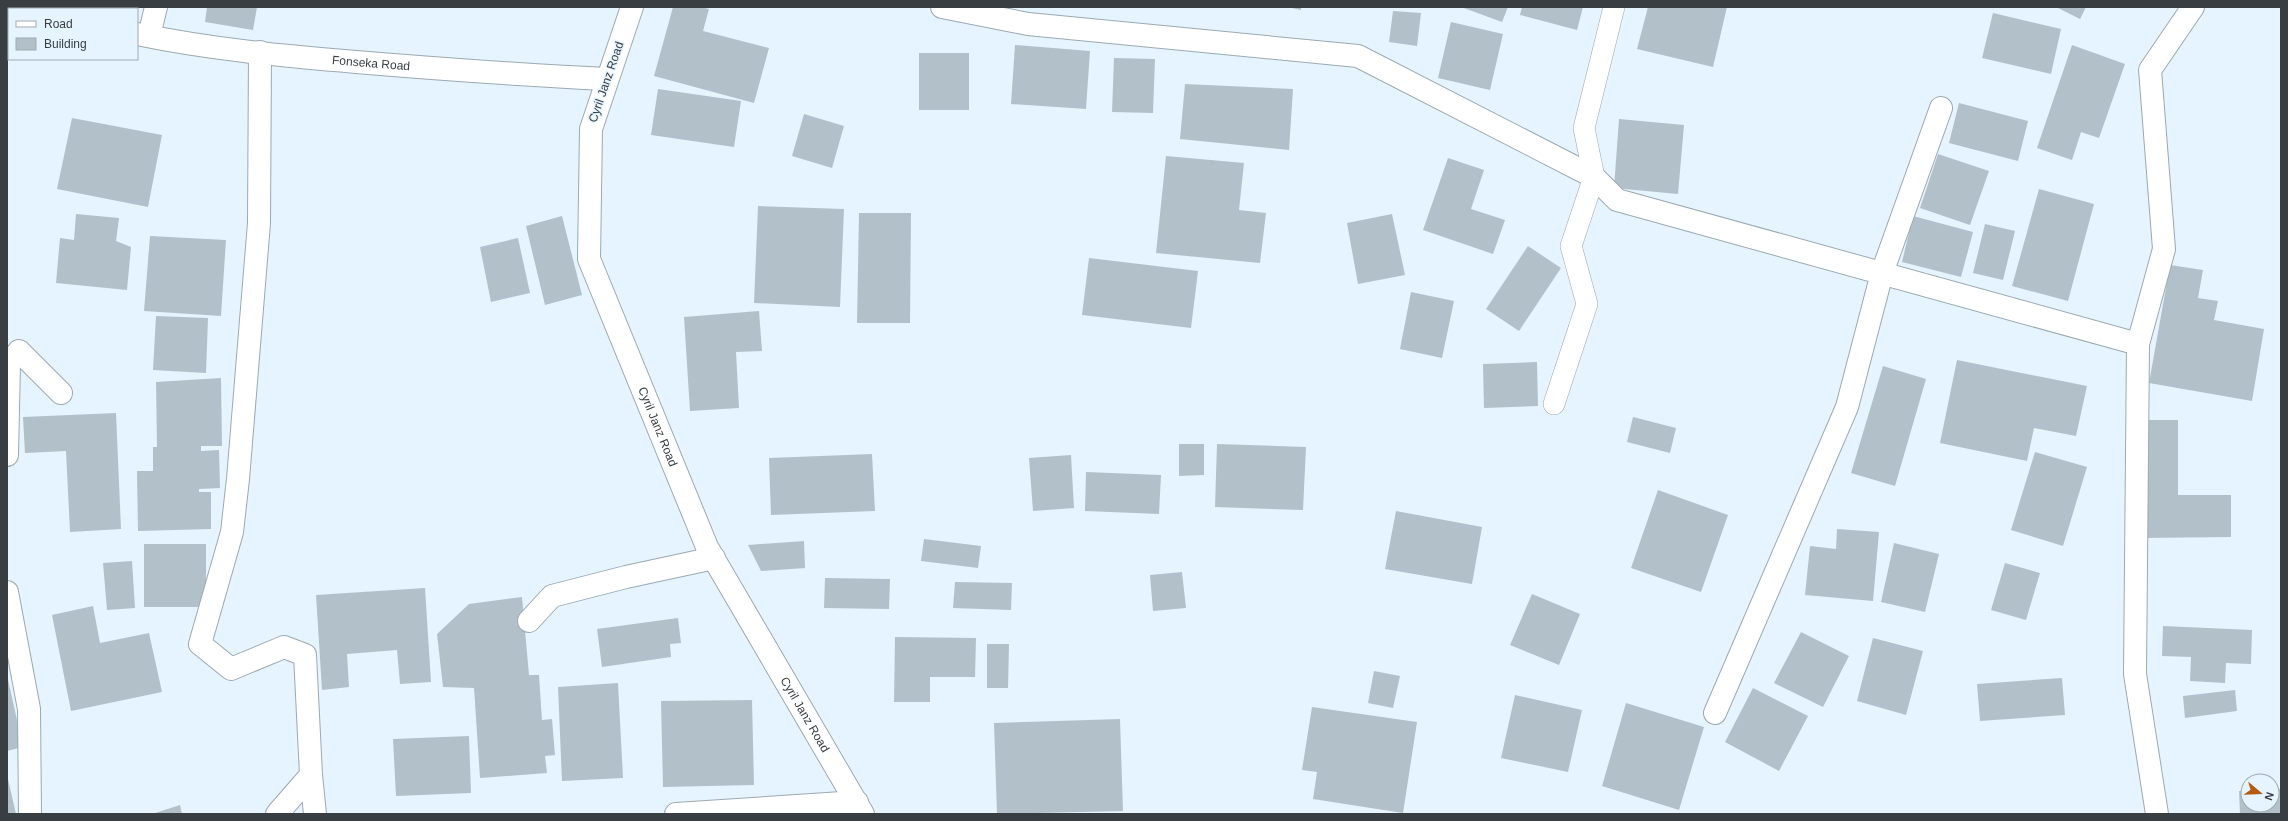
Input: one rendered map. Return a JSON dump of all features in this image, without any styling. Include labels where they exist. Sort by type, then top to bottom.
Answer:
[{"type":"street","points":[[143,35],[156,7]]},
{"type":"street","name":"Cyril Janz Road","points":[[632,7],[591,129],[590,259],[704,540],[860,808]]},
{"type":"street","points":[[942,7],[1028,24],[1358,56],[1594,177],[1617,200],[2138,344]]},
{"type":"street","points":[[2157,814],[2135,674],[2138,344],[2164,249],[2150,70],[2193,7]]},
{"type":"street","name":"Fonseka Road","points":[[143,35],[175,42],[260,52],[484,73],[607,79]]},
{"type":"street","points":[[260,52],[259,223],[238,479],[232,532],[200,644],[231,669],[284,647],[305,655],[311,775],[315,814]]},
{"type":"street","points":[[1715,713],[1847,407],[1882,273],[1941,108]]},
{"type":"street","points":[[7,455],[9,363],[19,351],[61,393]]},
{"type":"street","points":[[529,621],[552,596],[626,577],[714,558]]},
{"type":"street","points":[[7,592],[29,709],[30,814]]},
{"type":"street","points":[[277,814],[311,775]]},
{"type":"street","points":[[676,814],[860,808]]},
{"type":"lane","points":[[1554,404],[1587,304],[1571,246],[1594,177],[1584,128],[1614,7]]},
{"type":"building","points":[[207,7],[257,7],[253,30],[205,22]]},
{"type":"building","points":[[673,7],[700,7],[709,9],[703,31],[769,48],[754,103],[654,76]]},
{"type":"building","points":[[1287,7],[1301,7],[1301,10]]},
{"type":"building","points":[[1461,7],[1508,7],[1502,22]]},
{"type":"building","points":[[1522,7],[1583,7],[1577,30],[1520,15]]},
{"type":"building","points":[[1648,7],[1727,7],[1713,67],[1637,49]]},
{"type":"building","points":[[2056,7],[2086,7],[2080,19]]},
{"type":"building","points":[[1393,11],[1421,13],[1417,46],[1389,42]]},
{"type":"building","points":[[1993,13],[2061,29],[2051,74],[1982,58]]},
{"type":"building","points":[[1451,22],[1503,34],[1490,90],[1438,78]]},
{"type":"building","points":[[1015,45],[1090,51],[1086,109],[1011,104]]},
{"type":"building","points":[[2072,45],[2125,64],[2099,138],[2081,132],[2072,160],[2037,148]]},
{"type":"building","points":[[919,53],[969,53],[969,110],[919,110]]},
{"type":"building","points":[[1114,58],[1155,59],[1153,113],[1112,112]]},
{"type":"building","points":[[1185,84],[1293,89],[1289,150],[1180,139]]},
{"type":"building","points":[[658,89],[741,101],[734,147],[651,135]]},
{"type":"building","points":[[1959,103],[2028,121],[2018,161],[1949,143]]},
{"type":"building","points":[[804,114],[844,126],[832,168],[792,156]]},
{"type":"building","points":[[72,118],[162,135],[148,207],[57,189]]},
{"type":"building","points":[[1619,119],[1684,125],[1678,194],[1614,188]]},
{"type":"building","points":[[1938,154],[1989,171],[1970,225],[1920,208]]},
{"type":"building","points":[[1166,156],[1244,163],[1239,210],[1266,213],[1260,263],[1156,253]]},
{"type":"building","points":[[1448,158],[1484,170],[1471,209],[1505,220],[1493,254],[1423,230]]},
{"type":"building","points":[[2039,189],[2094,204],[2068,301],[2012,286]]},
{"type":"building","points":[[758,206],[844,209],[840,307],[754,303]]},
{"type":"building","points":[[859,213],[911,213],[910,323],[857,323]]},
{"type":"building","points":[[76,214],[119,218],[116,241],[131,247],[127,290],[56,283],[60,238],[74,240]]},
{"type":"building","points":[[1392,214],[1405,275],[1358,284],[1347,223]]},
{"type":"building","points":[[562,216],[582,295],[545,305],[526,226]]},
{"type":"building","points":[[1913,216],[1973,232],[1961,277],[1902,262]]},
{"type":"building","points":[[1985,224],[2015,231],[2003,280],[1973,273]]},
{"type":"building","points":[[150,236],[226,240],[221,316],[144,311]]},
{"type":"building","points":[[518,238],[530,293],[491,302],[480,247]]},
{"type":"building","points":[[1528,246],[1561,268],[1519,331],[1486,309]]},
{"type":"building","points":[[1089,258],[1198,271],[1191,328],[1082,315]]},
{"type":"building","points":[[2170,265],[2203,270],[2198,298],[2218,301],[2214,320],[2264,329],[2252,401],[2149,383]]},
{"type":"building","points":[[1411,292],[1454,301],[1442,358],[1400,349]]},
{"type":"building","points":[[759,311],[762,351],[736,352],[739,408],[690,411],[684,317]]},
{"type":"building","points":[[156,316],[208,318],[206,373],[153,370]]},
{"type":"building","points":[[1957,360],[2087,386],[2076,436],[2034,428],[2027,461],[1940,443]]},
{"type":"building","points":[[1537,362],[1538,406],[1484,408],[1483,364]]},
{"type":"building","points":[[1883,366],[1926,379],[1895,486],[1851,473]]},
{"type":"building","points":[[221,378],[222,446],[201,446],[201,451],[219,450],[220,488],[199,489],[199,492],[211,492],[211,529],[138,531],[137,471],[153,471],[153,447],[157,447],[156,382]]},
{"type":"building","points":[[116,413],[121,529],[70,532],[66,451],[25,453],[23,417]]},
{"type":"building","points":[[1633,417],[1676,428],[1670,453],[1627,442]]},
{"type":"building","points":[[2142,420],[2178,420],[2178,495],[2231,495],[2231,537],[2142,538]]},
{"type":"building","points":[[1179,444],[1204,444],[1204,475],[1179,476]]},
{"type":"building","points":[[1217,444],[1306,447],[1303,510],[1215,507]]},
{"type":"building","points":[[2035,452],[2087,467],[2063,546],[2011,530]]},
{"type":"building","points":[[872,454],[875,511],[771,515],[769,458]]},
{"type":"building","points":[[1071,455],[1074,508],[1033,511],[1029,458]]},
{"type":"building","points":[[1086,472],[1161,475],[1159,514],[1085,511]]},
{"type":"building","points":[[1658,490],[1728,515],[1701,592],[1631,568]]},
{"type":"building","points":[[1396,511],[1482,527],[1472,584],[1385,569]]},
{"type":"building","points":[[1837,529],[1879,532],[1873,601],[1805,595],[1810,546],[1836,549]]},
{"type":"building","points":[[924,539],[981,546],[978,568],[921,561]]},
{"type":"building","points":[[804,541],[805,568],[761,571],[748,545]]},
{"type":"building","points":[[1894,543],[1939,554],[1925,612],[1881,602]]},
{"type":"building","points":[[144,544],[206,544],[206,607],[144,607]]},
{"type":"building","points":[[132,561],[135,608],[107,610],[103,563]]},
{"type":"building","points":[[2005,563],[2040,573],[2026,620],[1991,610]]},
{"type":"building","points":[[1182,572],[1186,608],[1153,611],[1150,575]]},
{"type":"building","points":[[825,578],[890,579],[889,609],[824,608]]},
{"type":"building","points":[[955,582],[1012,583],[1011,610],[953,608]]},
{"type":"building","points":[[425,588],[431,682],[400,684],[397,650],[347,654],[349,687],[322,690],[316,595]]},
{"type":"building","points":[[1532,594],[1580,614],[1559,665],[1510,645]]},
{"type":"building","points":[[522,597],[529,675],[539,675],[542,720],[552,719],[555,755],[545,756],[547,773],[480,778],[474,688],[443,687],[437,634],[469,604]]},
{"type":"building","points":[[93,606],[100,643],[149,633],[162,692],[71,711],[52,615]]},
{"type":"building","points":[[678,618],[681,643],[670,644],[671,657],[602,667],[597,629]]},
{"type":"building","points":[[2163,626],[2252,630],[2251,664],[2226,663],[2225,683],[2190,681],[2191,657],[2162,656]]},
{"type":"building","points":[[1801,632],[1849,656],[1823,707],[1774,683]]},
{"type":"building","points":[[895,637],[976,638],[975,677],[930,677],[930,702],[894,702]]},
{"type":"building","points":[[1873,638],[1923,651],[1906,715],[1857,701]]},
{"type":"building","points":[[987,644],[1009,644],[1008,688],[987,688]]},
{"type":"building","points":[[1374,671],[1400,676],[1393,708],[1368,703]]},
{"type":"building","points":[[7,675],[23,747],[7,751]]},
{"type":"building","points":[[2062,678],[2065,715],[1980,721],[1977,684]]},
{"type":"building","points":[[618,683],[623,778],[562,781],[558,687]]},
{"type":"building","points":[[1753,688],[1808,716],[1779,771],[1725,742]]},
{"type":"building","points":[[2235,690],[2237,711],[2185,718],[2183,696]]},
{"type":"building","points":[[1515,695],[1582,710],[1568,772],[1501,758]]},
{"type":"building","points":[[752,700],[754,785],[663,787],[661,701]]},
{"type":"building","points":[[1626,703],[1704,727],[1679,810],[1602,786]]},
{"type":"building","points":[[1312,707],[1417,722],[1403,813],[1313,799],[1317,772],[1302,770]]},
{"type":"building","points":[[1120,719],[1123,811],[997,814],[994,723]]},
{"type":"building","points":[[469,736],[471,793],[396,796],[393,739]]},
{"type":"building","points":[[8,779],[16,814],[7,814]]},
{"type":"building","points":[[2280,789],[2281,814],[2240,814],[2239,791],[2240,813],[2280,813]]},
{"type":"building","points":[[180,805],[182,814],[152,814]]}]
